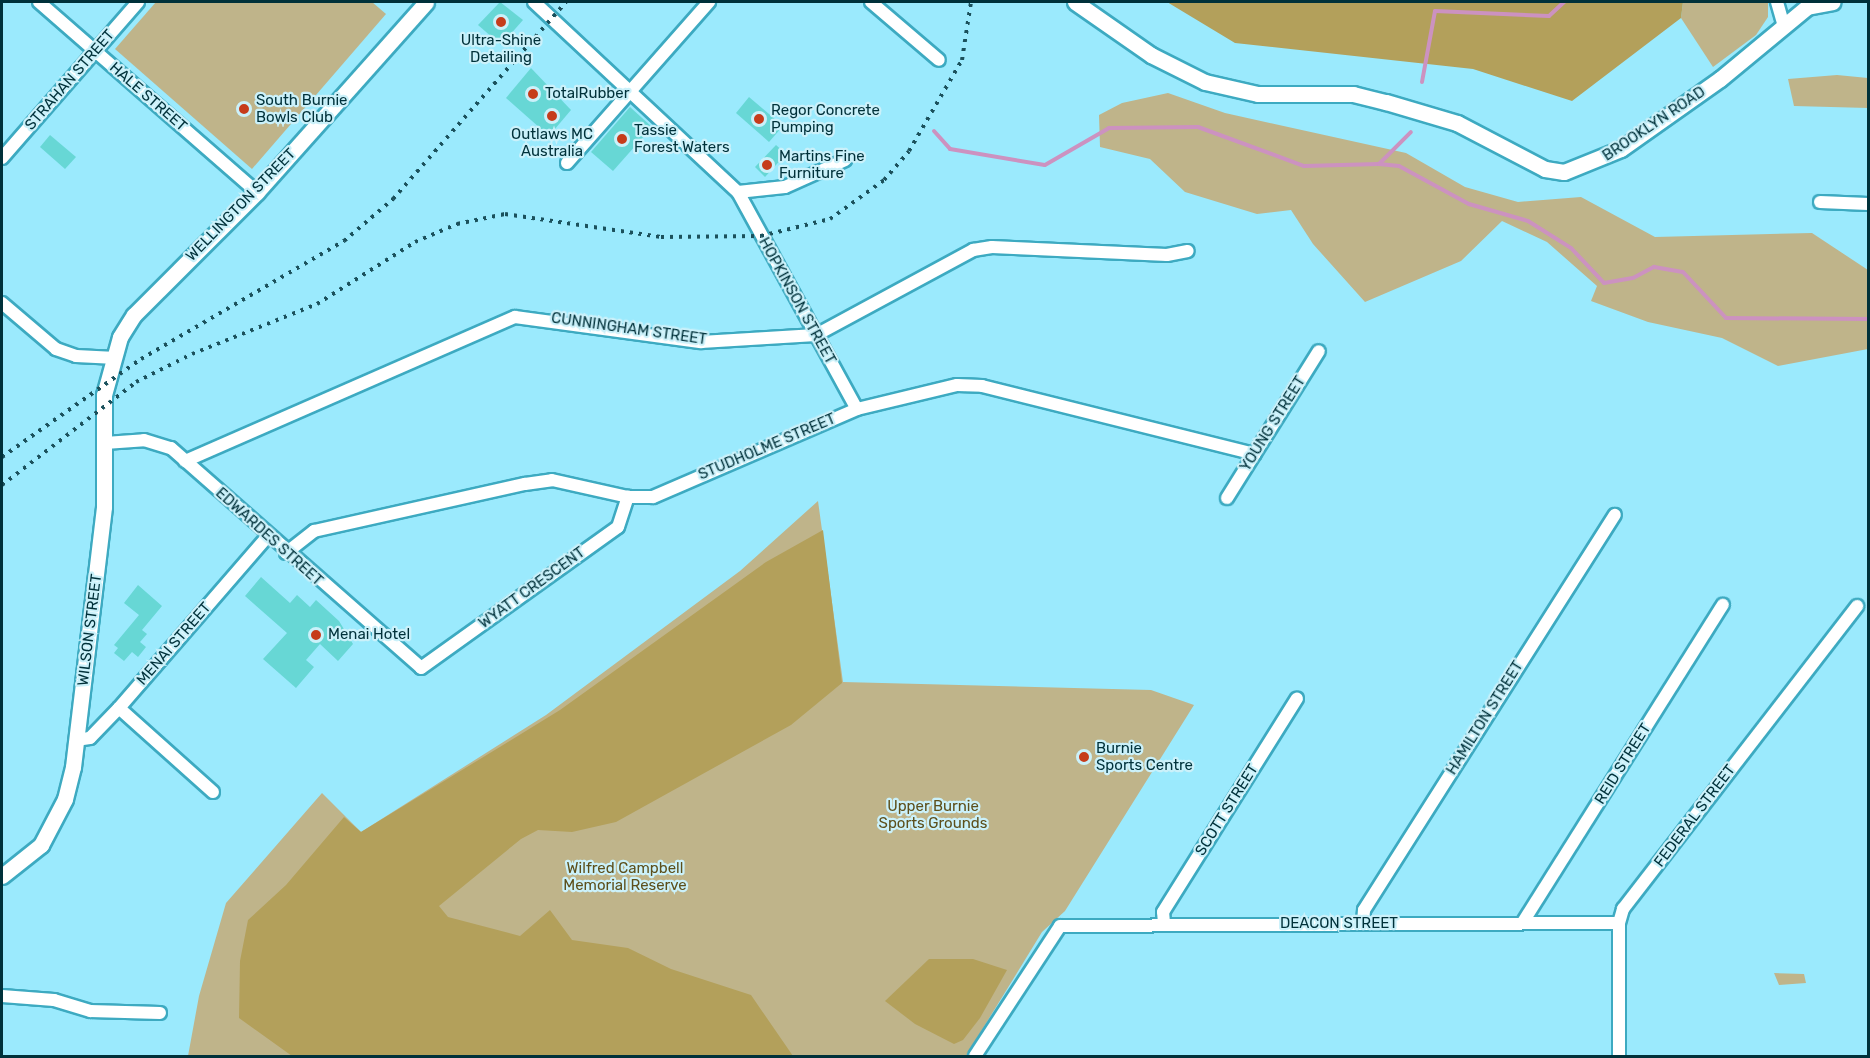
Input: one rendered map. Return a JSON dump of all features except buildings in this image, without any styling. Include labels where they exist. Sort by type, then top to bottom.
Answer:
[{"type":"street","name":"HALE STREET","points":[[39,2],[257,192]]},
{"type":"street","name":"STRAHAN STREET","points":[[2,159],[138,2]]},
{"type":"street","name":"WELLINGTON STREET","points":[[111,358],[134,315],[257,192],[426,2]]},
{"type":"street","name":"HOPKINSON STREET","points":[[534,2],[630,88],[738,192],[857,409]]},
{"type":"street","points":[[567,163],[630,88],[709,2]]},
{"type":"street","points":[[871,2],[939,60]]},
{"type":"street","name":"BROOKLYN ROAD","points":[[1076,2],[1151,54],[1205,82],[1258,94],[1353,94],[1386,102],[1457,123],[1545,169],[1564,172],[1621,149],[1720,79],[1810,4]]},
{"type":"street","points":[[1777,2],[1784,26]]},
{"type":"street","points":[[1810,4],[1833,2]]},
{"type":"street","points":[[738,192],[785,187],[845,160]]},
{"type":"street","points":[[1820,202],[1869,204]]},
{"type":"street","name":"CUNNINGHAM STREET","points":[[185,461],[515,317],[701,342],[816,335],[973,250],[992,247],[1167,255],[1188,252]]},
{"type":"street","points":[[2,303],[56,349],[76,356],[111,358]]},
{"type":"street","name":"YOUNG STREET","points":[[1227,498],[1319,351]]},
{"type":"street","name":"WILSON STREET","points":[[2,876],[40,845],[54,824],[65,799],[76,740],[100,545],[105,443],[104,395],[111,358]]},
{"type":"street","name":"STUDHOLME STREET","points":[[286,553],[314,531],[525,484],[552,480],[628,497],[653,497],[857,409],[921,391],[982,386],[1255,454]]},
{"type":"street","name":"EDWARDES STREET","points":[[105,443],[157,441],[185,461],[267,537],[421,668]]},
{"type":"street","name":"WYATT CRESCENT","points":[[421,668],[618,527],[628,497]]},
{"type":"street","name":"HAMILTON STREET","points":[[1363,924],[1364,910],[1615,515]]},
{"type":"street","name":"MENAI STREET","points":[[76,740],[90,738],[119,708],[267,537]]},
{"type":"street","name":"REID STREET","points":[[1523,922],[1723,605]]},
{"type":"street","name":"FEDERAL STREET","points":[[1619,1056],[1619,922],[1623,909],[1857,606]]},
{"type":"street","name":"SCOTT STREET","points":[[1164,923],[1163,912],[1297,698]]},
{"type":"street","points":[[119,708],[213,792]]},
{"type":"street","name":"DEACON STREET","points":[[975,1056],[1060,926],[1164,923],[1619,922]]},
{"type":"street","points":[[2,996],[54,1000],[90,1011],[160,1013]]},
{"type":"green space","name":"South Burnie Bowls Club","points":[[156,2],[372,2],[386,14],[252,169],[115,49]]},
{"type":"green space","points":[[1683,2],[1768,2],[1768,17],[1756,35],[1713,67],[1681,18]]},
{"type":"green space","points":[[1837,75],[1868,78],[1868,108],[1794,106],[1788,79]]},
{"type":"green space","points":[[1168,93],[1225,113],[1406,153],[1465,187],[1518,202],[1581,197],[1655,237],[1812,233],[1868,270],[1868,349],[1778,366],[1722,338],[1648,322],[1591,301],[1597,286],[1547,242],[1502,221],[1461,261],[1365,302],[1313,244],[1291,210],[1257,214],[1185,192],[1150,159],[1100,147],[1099,115],[1122,103]]},
{"type":"green space","name":"Wilfred Campbell Memorial Reserve","points":[[818,501],[843,682],[1151,690],[1194,705],[1065,911],[1042,932],[966,1056],[188,1056],[199,996],[226,903],[322,793],[361,832],[546,715],[740,571]]},
{"type":"green space","points":[[1774,973],[1804,974],[1806,983],[1779,985]]},
{"type":"shaded area","points":[[1167,2],[1683,2],[1681,18],[1572,101],[1473,69],[1235,43]]},
{"type":"shaded area","points":[[823,530],[842,683],[791,725],[616,822],[572,832],[538,830],[521,839],[439,906],[448,917],[520,936],[550,910],[572,940],[628,948],[671,969],[751,995],[793,1056],[292,1056],[239,1018],[240,961],[248,920],[286,885],[344,817],[361,832],[560,710],[766,562]]},
{"type":"shaded area","points":[[929,959],[973,959],[1007,970],[980,1018],[963,1040],[954,1044],[915,1024],[885,1001]]},
{"type":"waterway","points":[[1422,82],[1435,11],[1549,16],[1564,2]]},
{"type":"waterway","points":[[934,131],[950,149],[1045,165],[1109,128],[1198,127],[1304,166],[1379,164],[1411,132]]},
{"type":"waterway","points":[[1379,164],[1399,166],[1469,204],[1528,221],[1571,248],[1604,283],[1633,278],[1654,267],[1683,272],[1726,318],[1868,319]]},
{"type":"railway","points":[[2,457],[141,359],[344,241],[393,199],[566,2]]},
{"type":"railway","points":[[2,485],[136,382],[192,354],[317,304],[415,242],[457,224],[505,214],[661,237],[761,236],[830,219],[884,180],[909,151],[962,60],[971,2]]},
{"type":"place","name":"Ultra-Shine Detailing","points":[[501,22]]},
{"type":"place","name":"TotalRubber","points":[[533,94]]},
{"type":"place","name":"South Burnie Bowls Club","points":[[244,109]]},
{"type":"place","name":"Outlaws MC Australia","points":[[552,116]]},
{"type":"place","name":"Regor Concrete Pumping","points":[[759,119]]},
{"type":"place","name":"Tassie Forest Waters","points":[[622,139]]},
{"type":"place","name":"Martins Fine Furniture","points":[[767,165]]},
{"type":"place","name":"Menai Hotel","points":[[316,635]]},
{"type":"place","name":"Burnie Sports Centre","points":[[1084,757]]},
{"type":"park label","name":"Upper Burnie Sports Grounds","points":[[933,814]]}]
